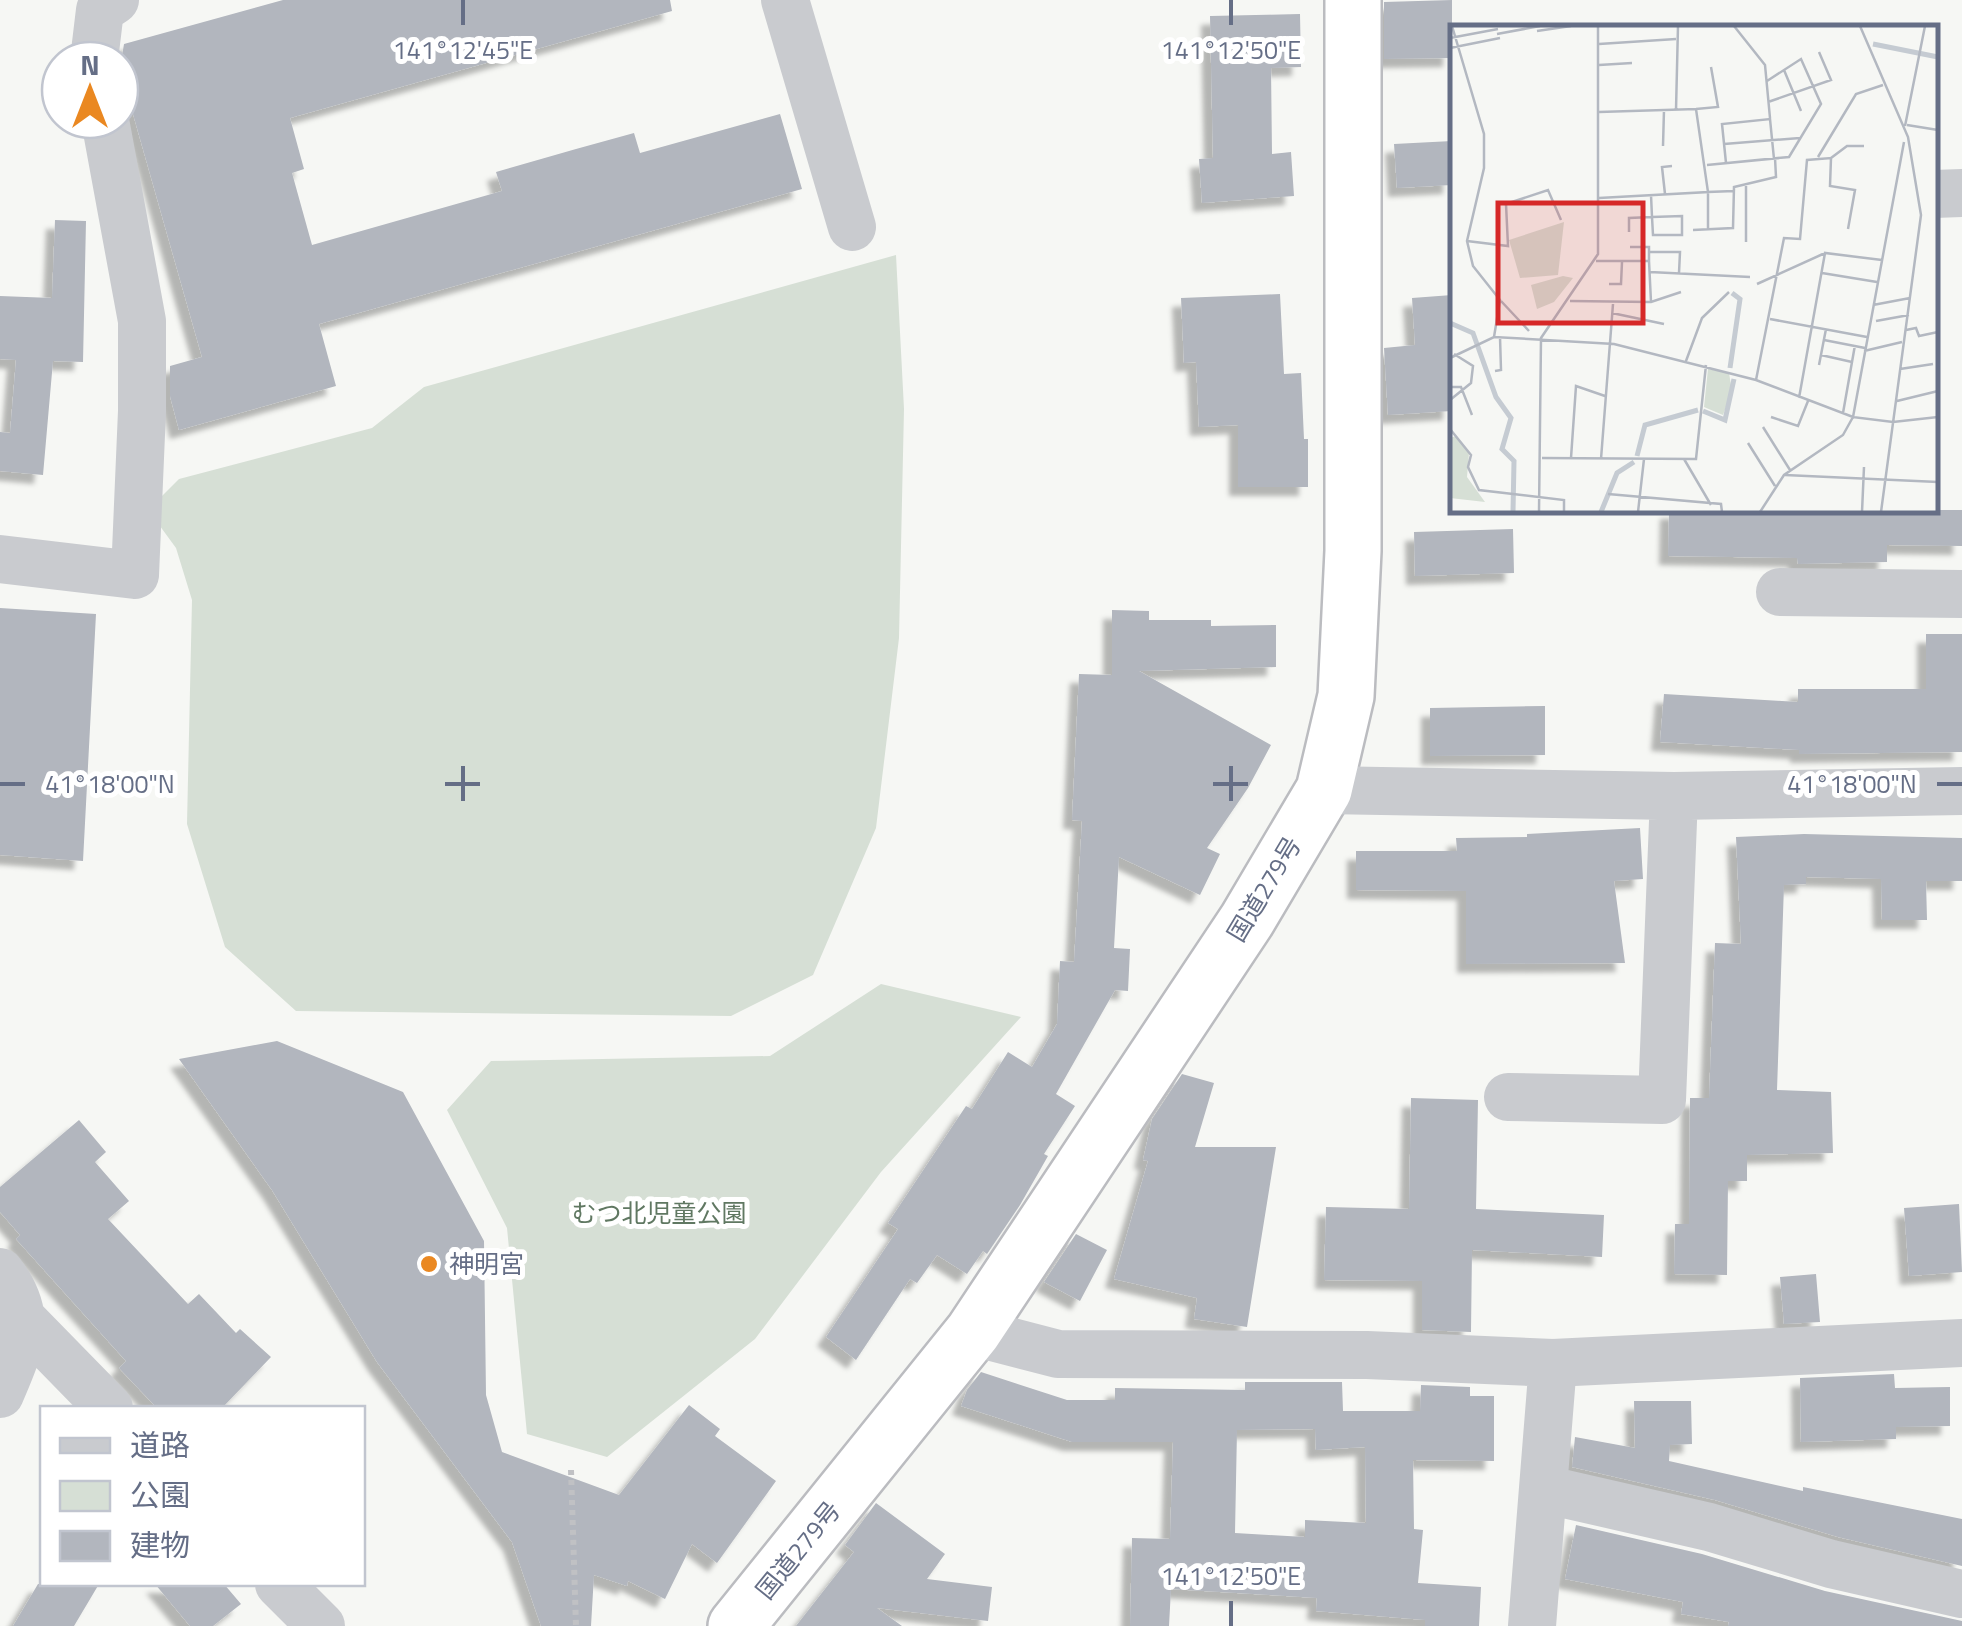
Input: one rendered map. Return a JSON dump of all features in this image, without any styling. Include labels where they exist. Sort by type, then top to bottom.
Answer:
[{"type":"highway","name":"国道279号","points":[[736,1626],[973,1332],[1247,920],[1324,790],[1346,696],[1353,552],[1354,0]]},
{"type":"street","points":[[96,40],[100,10],[115,0]]},
{"type":"street","points":[[785,0],[852,226]]},
{"type":"street","points":[[0,559],[135,575],[142,321],[109,140]]},
{"type":"street","points":[[1937,194],[1962,193]]},
{"type":"street","points":[[1780,592],[1962,594]]},
{"type":"street","points":[[1324,790],[1674,796],[1962,791]]},
{"type":"street","points":[[1508,1097],[1662,1100],[1674,796]]},
{"type":"street","points":[[0,1272],[16,1295],[22,1319],[15,1359],[0,1394]]},
{"type":"street","points":[[22,1319],[107,1406]]},
{"type":"street","points":[[973,1332],[1058,1354],[1367,1355],[1552,1363],[1962,1343]]},
{"type":"street","points":[[1532,1626],[1552,1363]]},
{"type":"street","points":[[1543,1489],[1962,1594]]},
{"type":"street","points":[[281,1586],[320,1626]]},
{"type":"path","points":[[571,1470],[576,1626]]},
{"type":"green space","points":[[896,255],[904,409],[899,638],[876,828],[813,975],[731,1016],[296,1011],[225,947],[187,824],[192,600],[176,548],[157,522],[152,506],[179,479],[372,428],[424,387]]},
{"type":"green space","name":"むつ北児童公園","points":[[881,984],[1021,1017],[881,1172],[755,1339],[607,1457],[527,1434],[507,1228],[447,1110],[491,1061],[770,1056]]},
{"type":"building","points":[[283,0],[670,0],[672,11],[290,118],[304,169],[292,173],[312,245],[502,191],[496,172],[576,149],[634,133],[640,153],[780,114],[802,189],[319,324],[336,386],[179,430],[170,396],[170,366],[202,357],[140,138],[138,40]]},
{"type":"building","points":[[1452,0],[1450,58],[1384,59],[1384,2]]},
{"type":"building","points":[[1300,14],[1301,67],[1271,68],[1272,154],[1291,152],[1294,196],[1202,203],[1199,159],[1213,158],[1210,16]]},
{"type":"building","points":[[1450,141],[1450,185],[1397,188],[1394,144]]},
{"type":"building","points":[[55,220],[86,221],[83,362],[53,361],[43,475],[0,471],[0,432],[10,433],[16,360],[0,359],[0,296],[52,298]]},
{"type":"building","points":[[1280,294],[1284,374],[1301,373],[1308,487],[1238,487],[1238,425],[1199,427],[1196,362],[1184,363],[1181,298]]},
{"type":"building","points":[[1450,295],[1450,411],[1388,415],[1384,348],[1415,345],[1412,298]]},
{"type":"building","points":[[1962,510],[1962,546],[1887,545],[1887,562],[1798,564],[1797,558],[1668,556],[1669,512]]},
{"type":"building","points":[[1513,529],[1514,573],[1415,576],[1414,532]]},
{"type":"building","points":[[0,608],[96,614],[83,861],[0,855]]},
{"type":"building","points":[[1112,610],[1149,611],[1149,620],[1211,620],[1211,626],[1276,625],[1276,667],[1139,671],[1271,745],[1248,788],[1207,848],[1220,854],[1200,895],[1119,857],[1114,948],[1130,949],[1128,991],[1115,990],[1056,1094],[1075,1106],[1044,1154],[1048,1156],[1020,1205],[987,1254],[983,1251],[967,1274],[937,1255],[917,1283],[910,1279],[856,1360],[826,1337],[898,1229],[888,1223],[966,1106],[972,1109],[1008,1052],[1032,1067],[1057,1024],[1060,961],[1074,962],[1082,821],[1072,820],[1079,674],[1112,675]]},
{"type":"building","points":[[1926,634],[1962,634],[1962,752],[1799,754],[1799,750],[1660,742],[1664,694],[1798,702],[1798,689],[1926,689]]},
{"type":"building","points":[[1545,706],[1545,755],[1430,756],[1430,708]]},
{"type":"building","points":[[1640,828],[1643,879],[1614,881],[1625,963],[1466,964],[1466,891],[1356,890],[1356,851],[1457,851],[1456,838]]},
{"type":"building","points":[[1804,834],[1962,838],[1962,881],[1926,881],[1927,920],[1882,920],[1881,879],[1806,877],[1806,884],[1784,885],[1777,1090],[1831,1092],[1833,1153],[1747,1155],[1747,1181],[1728,1181],[1727,1275],[1674,1274],[1675,1224],[1689,1224],[1690,1098],[1709,1098],[1715,943],[1741,944],[1736,837]]},
{"type":"building","points":[[277,1041],[403,1092],[484,1241],[486,1395],[502,1452],[619,1495],[689,1405],[720,1429],[715,1436],[776,1481],[717,1563],[692,1544],[665,1599],[628,1581],[627,1586],[594,1575],[591,1626],[541,1626],[512,1542],[377,1362],[272,1190],[179,1059]]},
{"type":"building","points":[[1182,1074],[1214,1083],[1195,1147],[1276,1147],[1247,1327],[1194,1319],[1197,1298],[1114,1279],[1148,1161],[1143,1160],[1152,1119]]},
{"type":"building","points":[[1411,1098],[1478,1100],[1476,1209],[1604,1215],[1602,1257],[1472,1250],[1471,1332],[1422,1330],[1422,1281],[1324,1280],[1326,1207],[1409,1209]]},
{"type":"building","points":[[79,1120],[106,1152],[95,1162],[129,1201],[108,1219],[188,1304],[199,1294],[236,1333],[240,1329],[271,1357],[224,1406],[155,1406],[119,1368],[126,1361],[16,1239],[20,1235],[0,1212],[0,1187]]},
{"type":"building","points":[[1959,1204],[1962,1272],[1909,1276],[1904,1208]]},
{"type":"building","points":[[1076,1234],[1107,1250],[1080,1301],[1044,1282]]},
{"type":"building","points":[[1816,1274],[1820,1322],[1784,1324],[1780,1277]]},
{"type":"building","points":[[981,1372],[1067,1400],[1115,1400],[1115,1388],[1245,1390],[1245,1382],[1342,1382],[1343,1411],[1420,1411],[1421,1385],[1470,1387],[1470,1396],[1494,1396],[1494,1461],[1413,1460],[1414,1529],[1423,1530],[1418,1583],[1481,1587],[1479,1626],[1425,1626],[1425,1620],[1316,1611],[1317,1598],[1171,1589],[1169,1626],[1130,1626],[1132,1538],[1170,1539],[1173,1442],[1072,1442],[961,1406]],"holes":[[[1315,1429],[1316,1450],[1365,1447],[1366,1523],[1305,1520],[1305,1537],[1235,1533],[1237,1430]]]},
{"type":"building","points":[[1894,1374],[1895,1388],[1950,1387],[1950,1426],[1896,1427],[1896,1439],[1801,1442],[1800,1378]]},
{"type":"building","points":[[1634,1401],[1691,1401],[1692,1444],[1670,1445],[1669,1461],[1803,1491],[1803,1487],[1962,1519],[1962,1566],[1838,1537],[1715,1500],[1572,1467],[1575,1437],[1635,1448]]},
{"type":"building","points":[[876,1503],[945,1554],[927,1579],[992,1587],[988,1621],[877,1608],[902,1626],[796,1626],[854,1552],[845,1545]]},
{"type":"building","points":[[1576,1525],[1702,1554],[1825,1591],[1962,1621],[1962,1626],[1728,1626],[1729,1622],[1681,1614],[1683,1602],[1565,1579]]},
{"type":"building","points":[[38,1584],[98,1586],[74,1626],[13,1626]]},
{"type":"building","points":[[157,1586],[226,1586],[241,1604],[213,1626],[190,1626]]},
{"type":"place","name":"神明宮","points":[[429,1264]]}]
